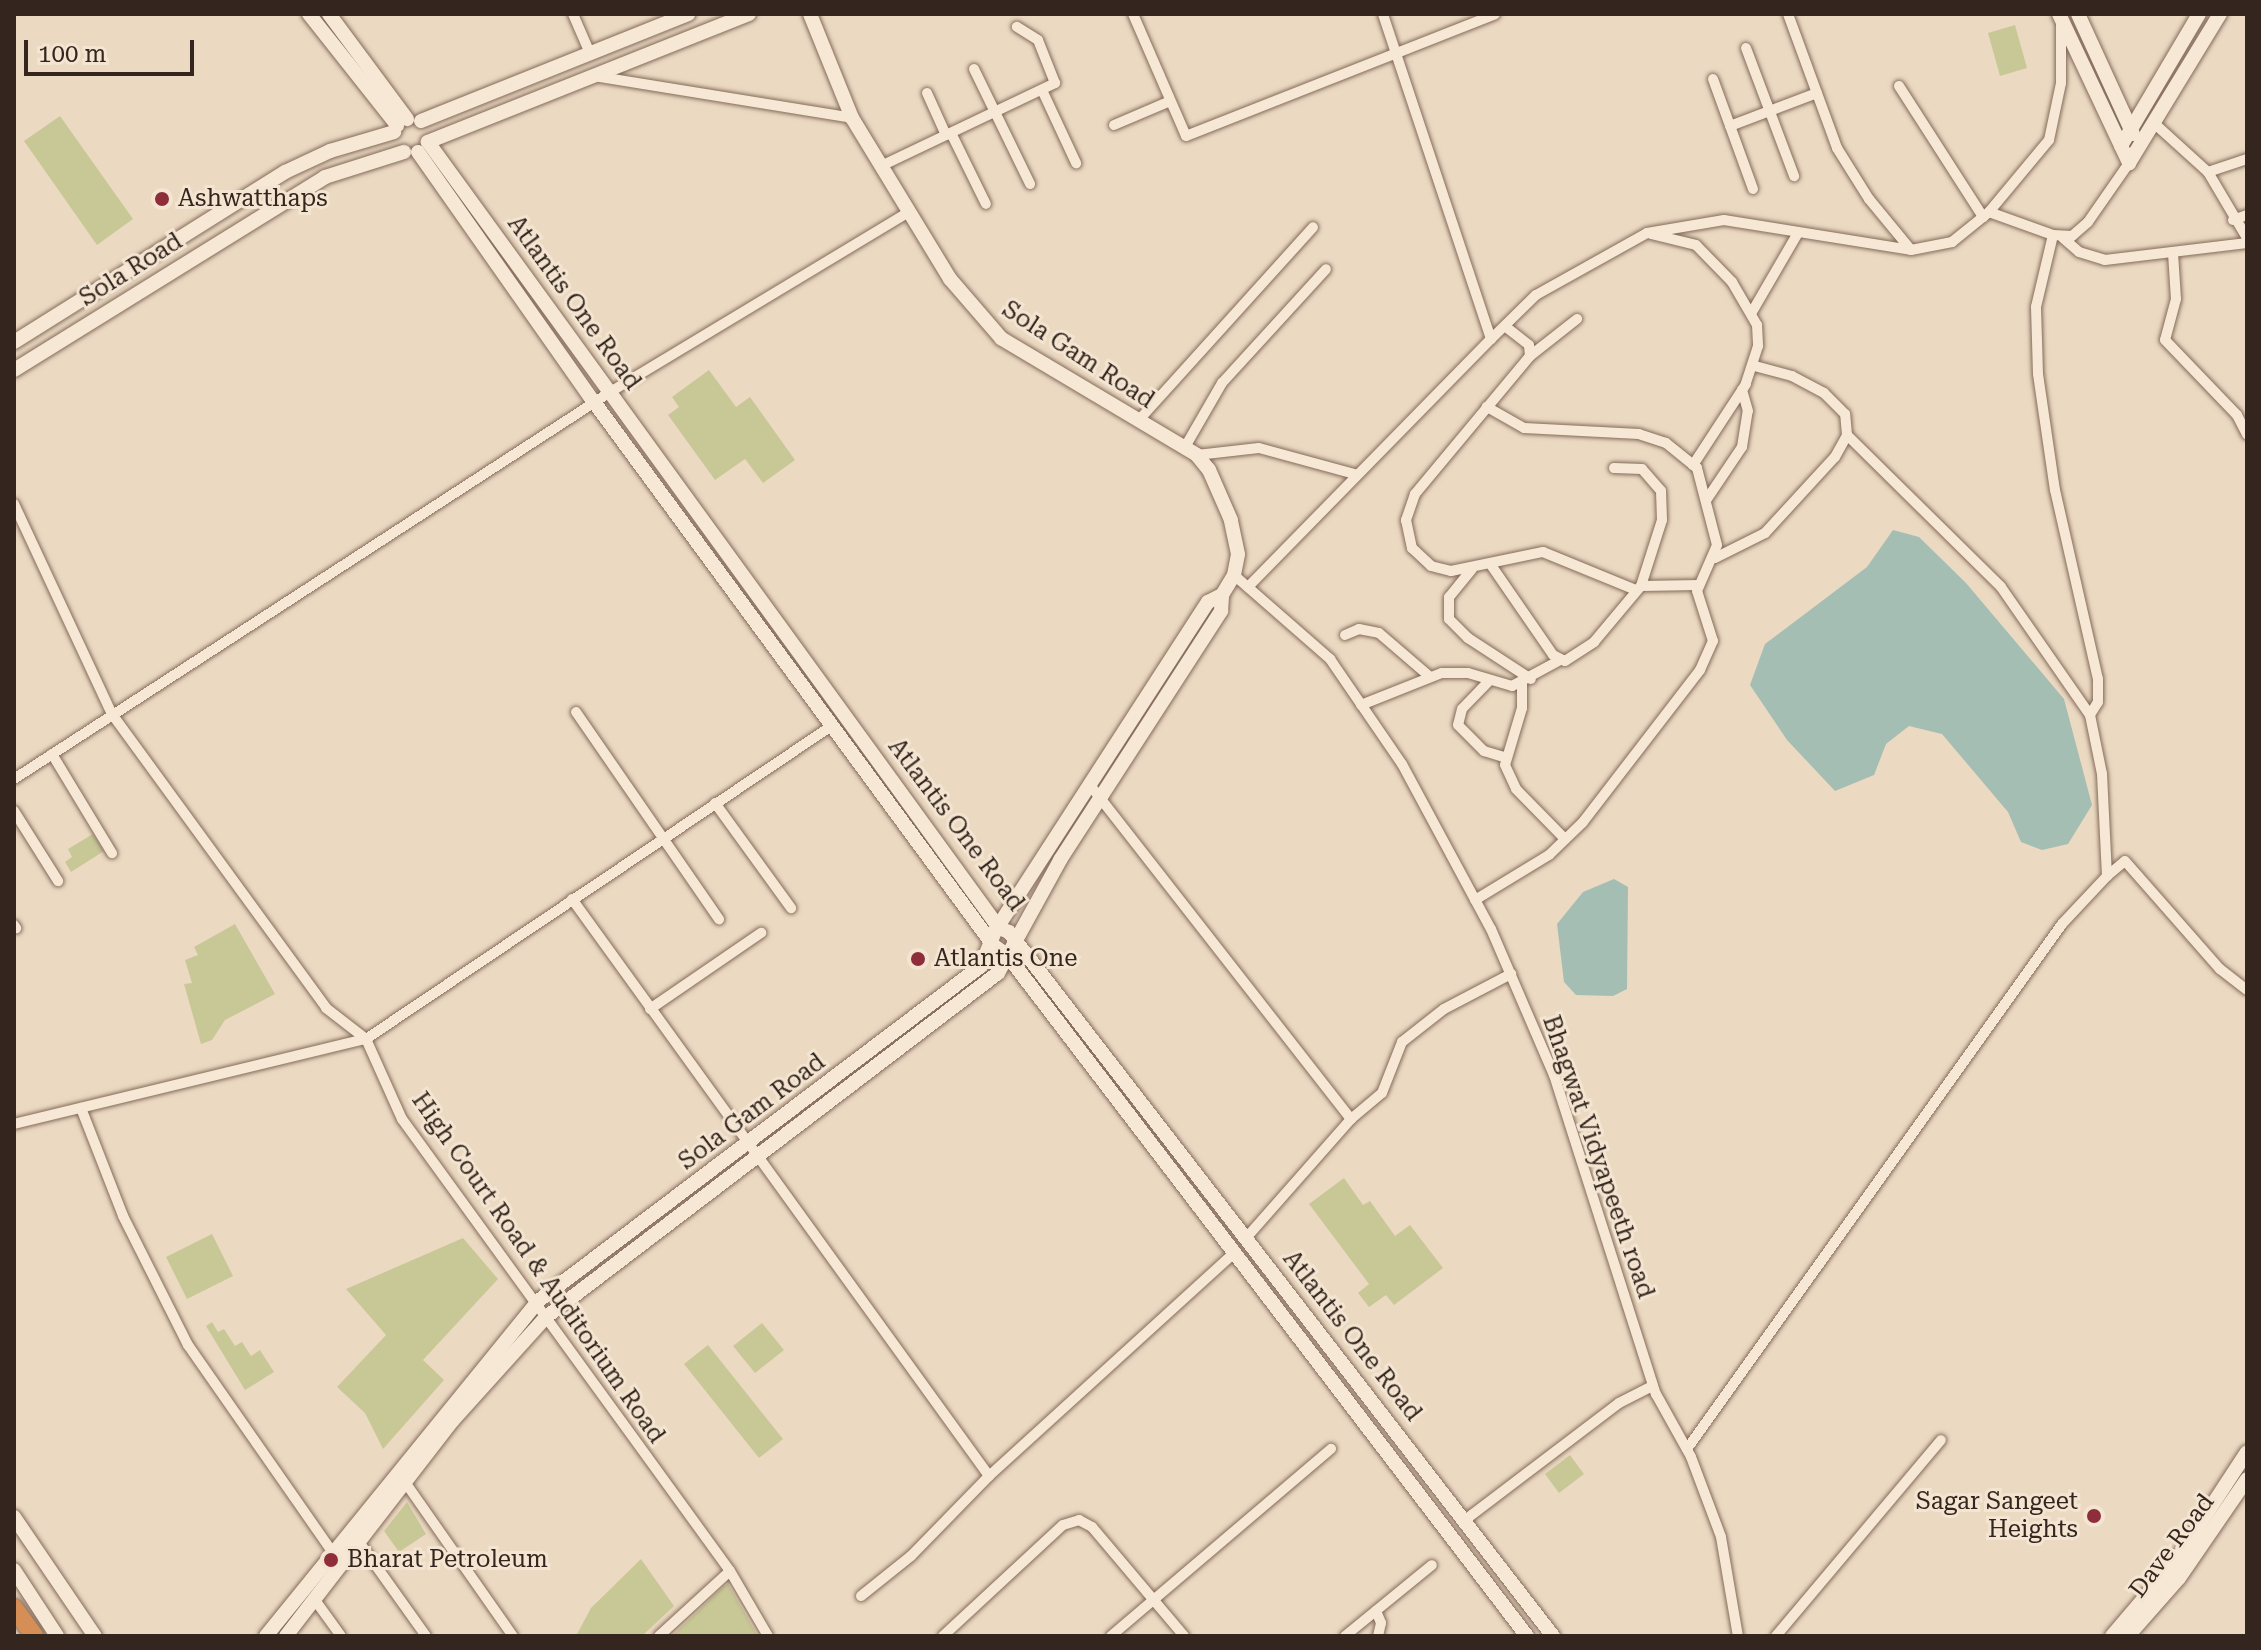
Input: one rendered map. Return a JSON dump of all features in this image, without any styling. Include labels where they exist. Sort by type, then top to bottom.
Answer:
[{"type":"highway","points":[[14,1608],[34,1636]]},
{"type":"street","points":[[309,14],[405,124],[417,149]]},
{"type":"street","points":[[329,14],[405,124],[417,149]]},
{"type":"street","points":[[573,14],[589,51]]},
{"type":"street","name":"Sola Road","points":[[14,342],[285,172],[330,151],[688,14]]},
{"type":"street","name":"Sola Road","points":[[14,370],[325,177],[417,149],[588,75],[749,14]]},
{"type":"street","name":"Sola Gam Road","points":[[286,1636],[511,1350],[546,1317],[998,973],[1013,940],[1100,797],[1221,611],[1222,595],[1234,575],[1238,554],[1231,520],[1213,477],[1191,451],[991,329],[907,213],[852,118],[810,14]]},
{"type":"street","points":[[1133,14],[1181,132],[1193,134],[1395,50],[1495,14]]},
{"type":"street","points":[[1383,14],[1491,339]]},
{"type":"street","points":[[1788,14],[1851,173],[1911,250]]},
{"type":"street","points":[[2078,14],[2139,148]]},
{"type":"street","points":[[2121,146],[2199,14]]},
{"type":"street","points":[[2090,715],[2098,702],[2098,679],[2055,490],[2038,374],[2036,307],[2066,243],[2080,231],[2129,163],[2220,14]]},
{"type":"street","points":[[2060,16],[2129,163]]},
{"type":"street","points":[[1248,587],[1355,474],[1536,295],[1647,233],[1724,220],[1911,250],[1952,242],[1986,214],[2049,140],[2061,83],[2060,16]]},
{"type":"street","points":[[881,166],[1042,90],[1055,79],[1038,40],[1017,27]]},
{"type":"street","points":[[1746,48],[1794,176]]},
{"type":"street","points":[[974,69],[1030,184]]},
{"type":"street","points":[[588,75],[852,118]]},
{"type":"street","points":[[1713,79],[1753,189]]},
{"type":"street","points":[[1899,86],[1986,214],[2105,260],[2247,241],[2208,172],[2155,124]]},
{"type":"street","points":[[1042,90],[1076,163]]},
{"type":"street","points":[[927,93],[986,204]]},
{"type":"street","points":[[1730,126],[1817,93]]},
{"type":"street","points":[[1114,125],[1168,102]]},
{"type":"street","name":"Atlantis One Road","points":[[417,149],[612,391],[999,928],[1013,940],[1247,1237],[1553,1636]]},
{"type":"street","name":"Atlantis One Road","points":[[417,149],[594,402],[993,945],[1007,955],[1527,1636]]},
{"type":"street","points":[[2208,172],[2247,159]]},
{"type":"street","points":[[14,779],[594,402],[907,213]]},
{"type":"street","points":[[2233,220],[2247,215]]},
{"type":"street","points":[[1138,421],[1313,227]]},
{"type":"street","points":[[1647,233],[1696,245],[1752,312],[1758,346],[1754,366],[1693,465]]},
{"type":"street","points":[[1752,312],[1798,233]]},
{"type":"street","points":[[2173,253],[2176,299],[2165,340],[2237,415],[2247,435]]},
{"type":"street","points":[[1326,269],[1222,383],[1191,451],[1259,448],[1355,474]]},
{"type":"street","points":[[1577,319],[1530,356],[1415,494],[1406,520],[1412,548],[1431,566],[1472,569],[1491,565],[1518,553],[1543,552],[1638,588],[1699,585]]},
{"type":"street","points":[[1506,327],[1529,345],[1530,356]]},
{"type":"street","points":[[1475,900],[1518,877],[1565,839],[1709,653],[1713,641],[1699,585],[1715,558],[1765,533],[1835,457],[1847,435],[1845,414],[1824,393],[1792,376],[1754,366]]},
{"type":"street","points":[[1707,499],[1742,447],[1748,411],[1742,390]]},
{"type":"street","points":[[1487,407],[1524,428],[1653,437],[1693,465],[1707,499],[1715,558]]},
{"type":"street","points":[[1847,435],[1990,573],[2090,715],[2102,774],[2107,876]]},
{"type":"street","points":[[1361,705],[1429,676],[1458,671],[1488,682],[1526,681],[1594,642],[1638,588],[1662,520],[1661,491],[1642,469],[1614,468]]},
{"type":"street","name":"High Court Road & Auditorium Road","points":[[14,504],[112,714],[326,1008],[366,1039],[402,1119],[538,1301],[546,1317],[730,1571],[768,1636]]},
{"type":"street","points":[[1491,565],[1560,660]]},
{"type":"street","points":[[1472,569],[1449,597],[1449,619],[1468,638],[1526,681]]},
{"type":"street","name":"Bhagwat Vidyapeeth road","points":[[1234,575],[1330,659],[1402,764],[1511,974],[1554,1075],[1653,1386],[1687,1449],[1721,1537],[1738,1636]]},
{"type":"street","name":"Sola Gam Road","points":[[266,1636],[538,1301],[981,966],[999,928],[1208,602],[1222,595]]},
{"type":"street","points":[[1345,635],[1372,629],[1429,676]]},
{"type":"street","points":[[1526,681],[1522,708],[1504,757],[1516,789],[1565,839]]},
{"type":"street","points":[[1488,682],[1462,709],[1458,725],[1484,751],[1504,757]]},
{"type":"street","points":[[576,712],[719,919]]},
{"type":"street","points":[[14,1124],[366,1039],[833,725]]},
{"type":"street","points":[[52,754],[112,853]]},
{"type":"street","points":[[1090,785],[1351,1119]]},
{"type":"street","points":[[715,803],[791,908]]},
{"type":"street","points":[[14,811],[58,881]]},
{"type":"street","points":[[1687,1449],[2062,924],[2125,861],[2220,969],[2247,990]]},
{"type":"street","points":[[572,899],[745,1145],[989,1476]]},
{"type":"street","points":[[650,1009],[761,933]]},
{"type":"street","points":[[1247,1237],[1351,1119],[1382,1093],[1402,1042],[1444,1009],[1511,974]]},
{"type":"street","points":[[81,1108],[123,1216],[188,1345],[334,1554]]},
{"type":"street","points":[[861,1596],[911,1556],[989,1476],[1235,1252]]},
{"type":"street","points":[[1465,1520],[1619,1403],[1653,1386]]},
{"type":"street","points":[[1776,1636],[1941,1440]]},
{"type":"street","points":[[1111,1636],[1331,1449]]},
{"type":"street","points":[[2112,1636],[2175,1562],[2247,1452]]},
{"type":"street","name":"Dave Road","points":[[2128,1636],[2179,1578],[2247,1479]]},
{"type":"street","points":[[405,1482],[513,1636]]},
{"type":"street","points":[[14,1517],[95,1636]]},
{"type":"street","points":[[943,1636],[1063,1525],[1079,1520],[1092,1527],[1184,1636]]},
{"type":"street","points":[[359,1542],[426,1636]]},
{"type":"street","points":[[1345,1636],[1432,1565]]},
{"type":"street","points":[[14,1570],[57,1636]]},
{"type":"street","points":[[659,1636],[730,1571]]},
{"type":"street","points":[[315,1600],[341,1636]]},
{"type":"street","points":[[1376,1611],[1381,1623],[1378,1636]]},
{"type":"green space","points":[[2015,25],[2027,68],[2000,76],[1988,33]]},
{"type":"green space","points":[[60,116],[133,219],[97,245],[24,141]]},
{"type":"green space","points":[[709,370],[736,407],[750,397],[795,460],[763,483],[745,459],[715,480],[668,415],[679,407],[672,397]]},
{"type":"green space","points":[[93,834],[104,851],[71,872],[65,862],[72,857],[68,849]]},
{"type":"green space","points":[[235,924],[275,994],[225,1020],[212,1040],[201,1044],[184,984],[192,983],[185,960],[198,955],[194,947]]},
{"type":"green space","points":[[1344,1178],[1363,1205],[1370,1201],[1395,1236],[1410,1225],[1443,1268],[1394,1305],[1386,1295],[1369,1307],[1358,1293],[1369,1284],[1309,1204]]},
{"type":"green space","points":[[212,1234],[233,1276],[187,1299],[166,1257]]},
{"type":"green space","points":[[463,1238],[498,1279],[423,1360],[444,1380],[383,1449],[365,1413],[337,1387],[386,1335],[346,1289]]},
{"type":"green space","points":[[212,1322],[218,1332],[224,1329],[235,1346],[242,1342],[251,1356],[260,1350],[274,1372],[245,1390],[206,1326]]},
{"type":"green space","points":[[762,1323],[784,1350],[755,1373],[733,1346]]},
{"type":"green space","points":[[708,1345],[783,1439],[759,1458],[684,1364]]},
{"type":"green space","points":[[1570,1455],[1584,1474],[1559,1493],[1545,1474]]},
{"type":"green space","points":[[407,1502],[426,1534],[399,1552],[384,1531]]},
{"type":"green space","points":[[641,1559],[674,1606],[642,1636],[576,1636],[591,1608]]},
{"type":"green space","points":[[728,1584],[758,1636],[672,1636],[724,1586]]},
{"type":"shaded area","points":[[1893,530],[1919,537],[1966,583],[2064,699],[2092,805],[2068,844],[2042,850],[2021,842],[2008,812],[1942,734],[1909,726],[1886,744],[1874,775],[1835,791],[1787,740],[1750,685],[1765,644],[1867,567]]},
{"type":"shaded area","points":[[1614,879],[1628,887],[1627,989],[1613,996],[1576,995],[1564,982],[1557,924],[1583,892]]},
{"type":"place","name":"Ashwatthaps","points":[[162,199]]},
{"type":"place","name":"Atlantis One","points":[[918,959]]},
{"type":"place","name":"Sagar Sangeet Heights","points":[[2094,1516]]},
{"type":"place","name":"Bharat Petroleum","points":[[331,1560]]}]
